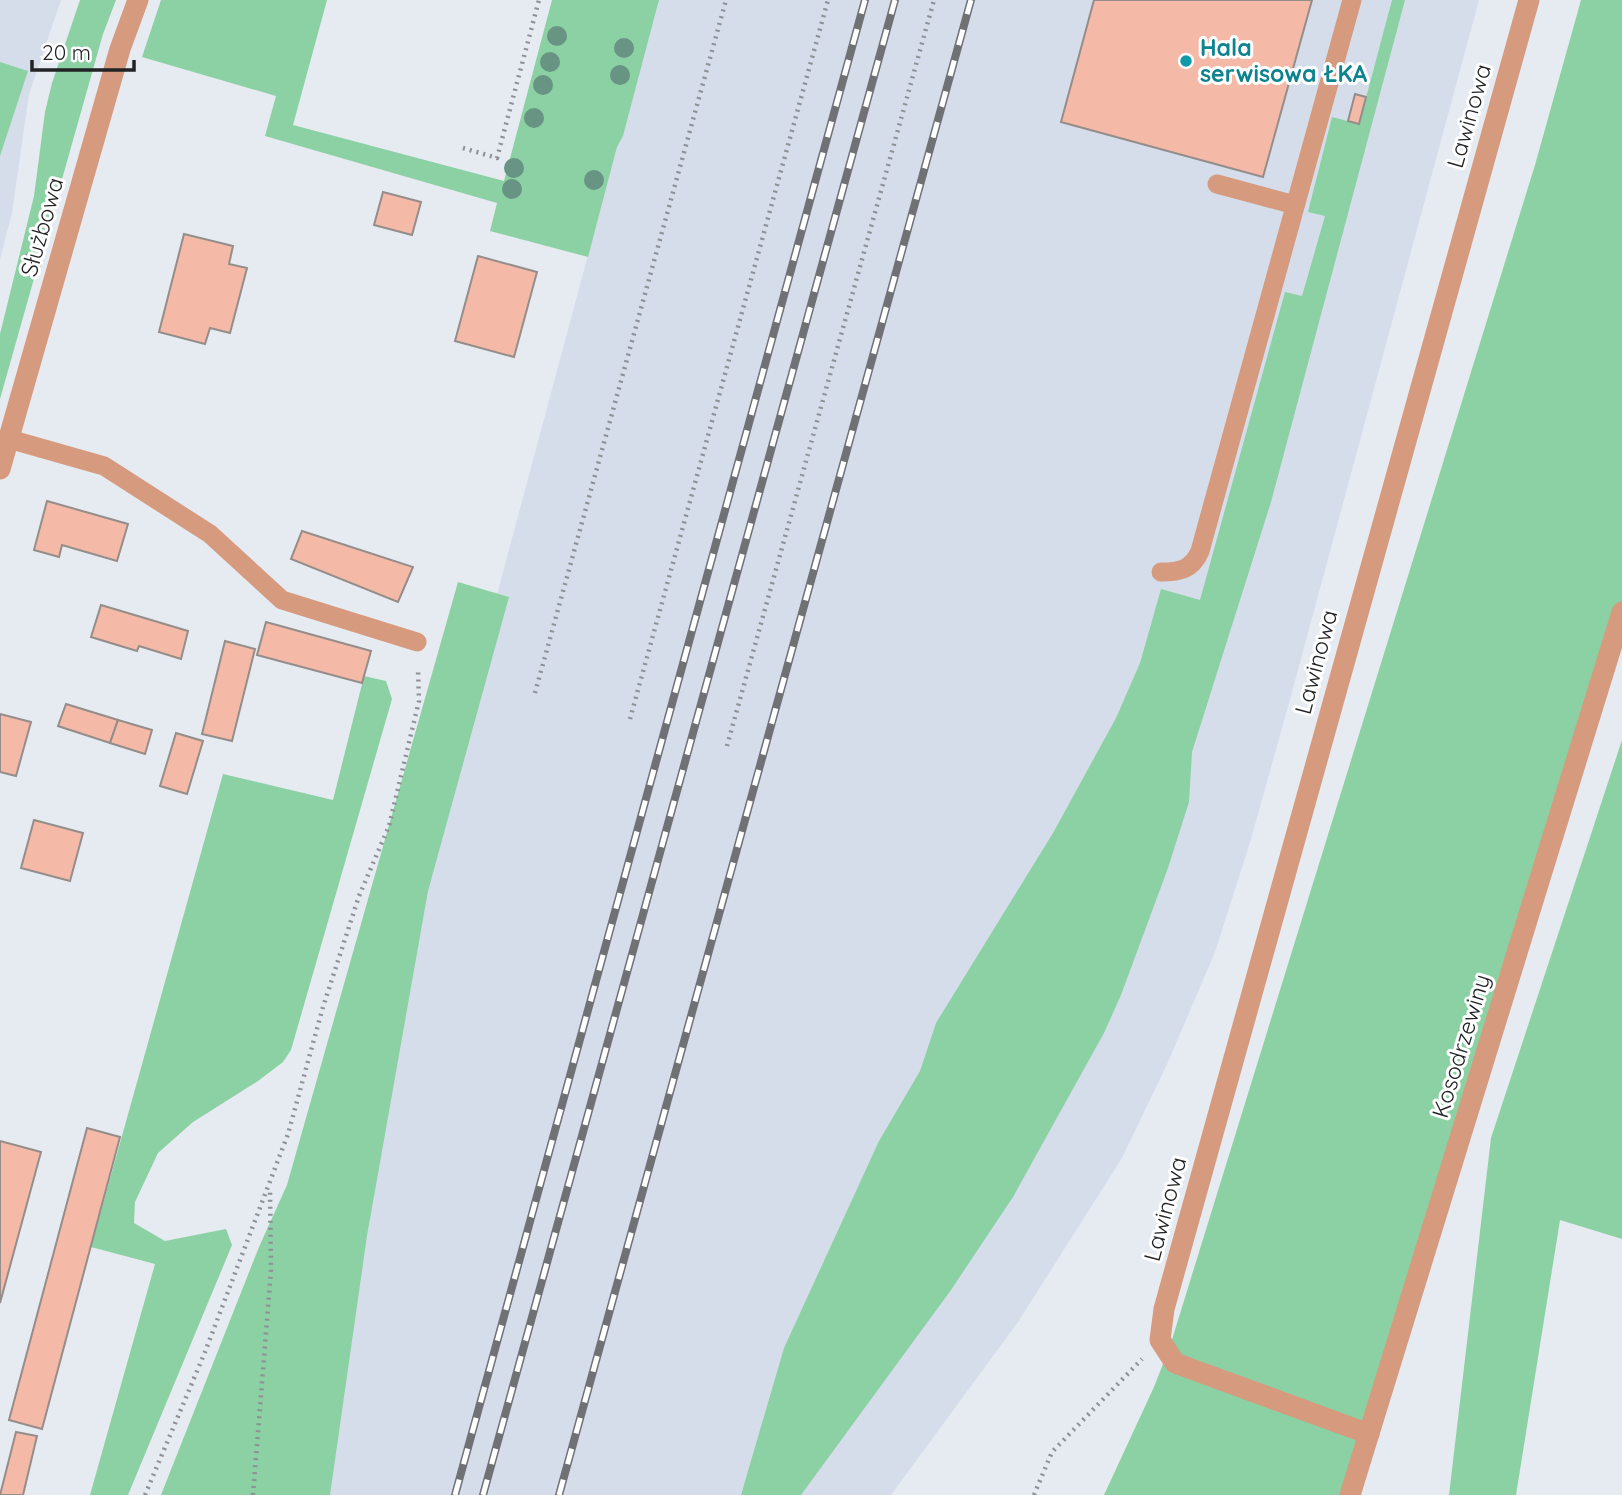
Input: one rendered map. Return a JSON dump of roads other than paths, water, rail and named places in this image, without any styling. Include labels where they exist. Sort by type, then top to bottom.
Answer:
[{"type":"street","name":"Służbowa","points":[[0,469],[120,49],[138,0]]},
{"type":"street","name":"Lawinowa","points":[[1369,1434],[1175,1363],[1160,1340],[1164,1309],[1529,0]]},
{"type":"street","name":"Kosodrzewiny","points":[[1350,1495],[1622,612]]},
{"type":"lane","points":[[1161,572],[1187,569],[1200,551],[1352,0]]},
{"type":"lane","points":[[1217,184],[1295,205]]},
{"type":"lane","points":[[9,439],[104,466],[210,534],[282,600],[417,642]]},
{"type":"railway","points":[[455,1495],[865,0]]},
{"type":"railway","points":[[483,1495],[895,0]]},
{"type":"railway","points":[[559,1495],[971,0]]},
{"type":"place","name":"Hala serwisowa ŁKA","points":[[1186,61]]}]
